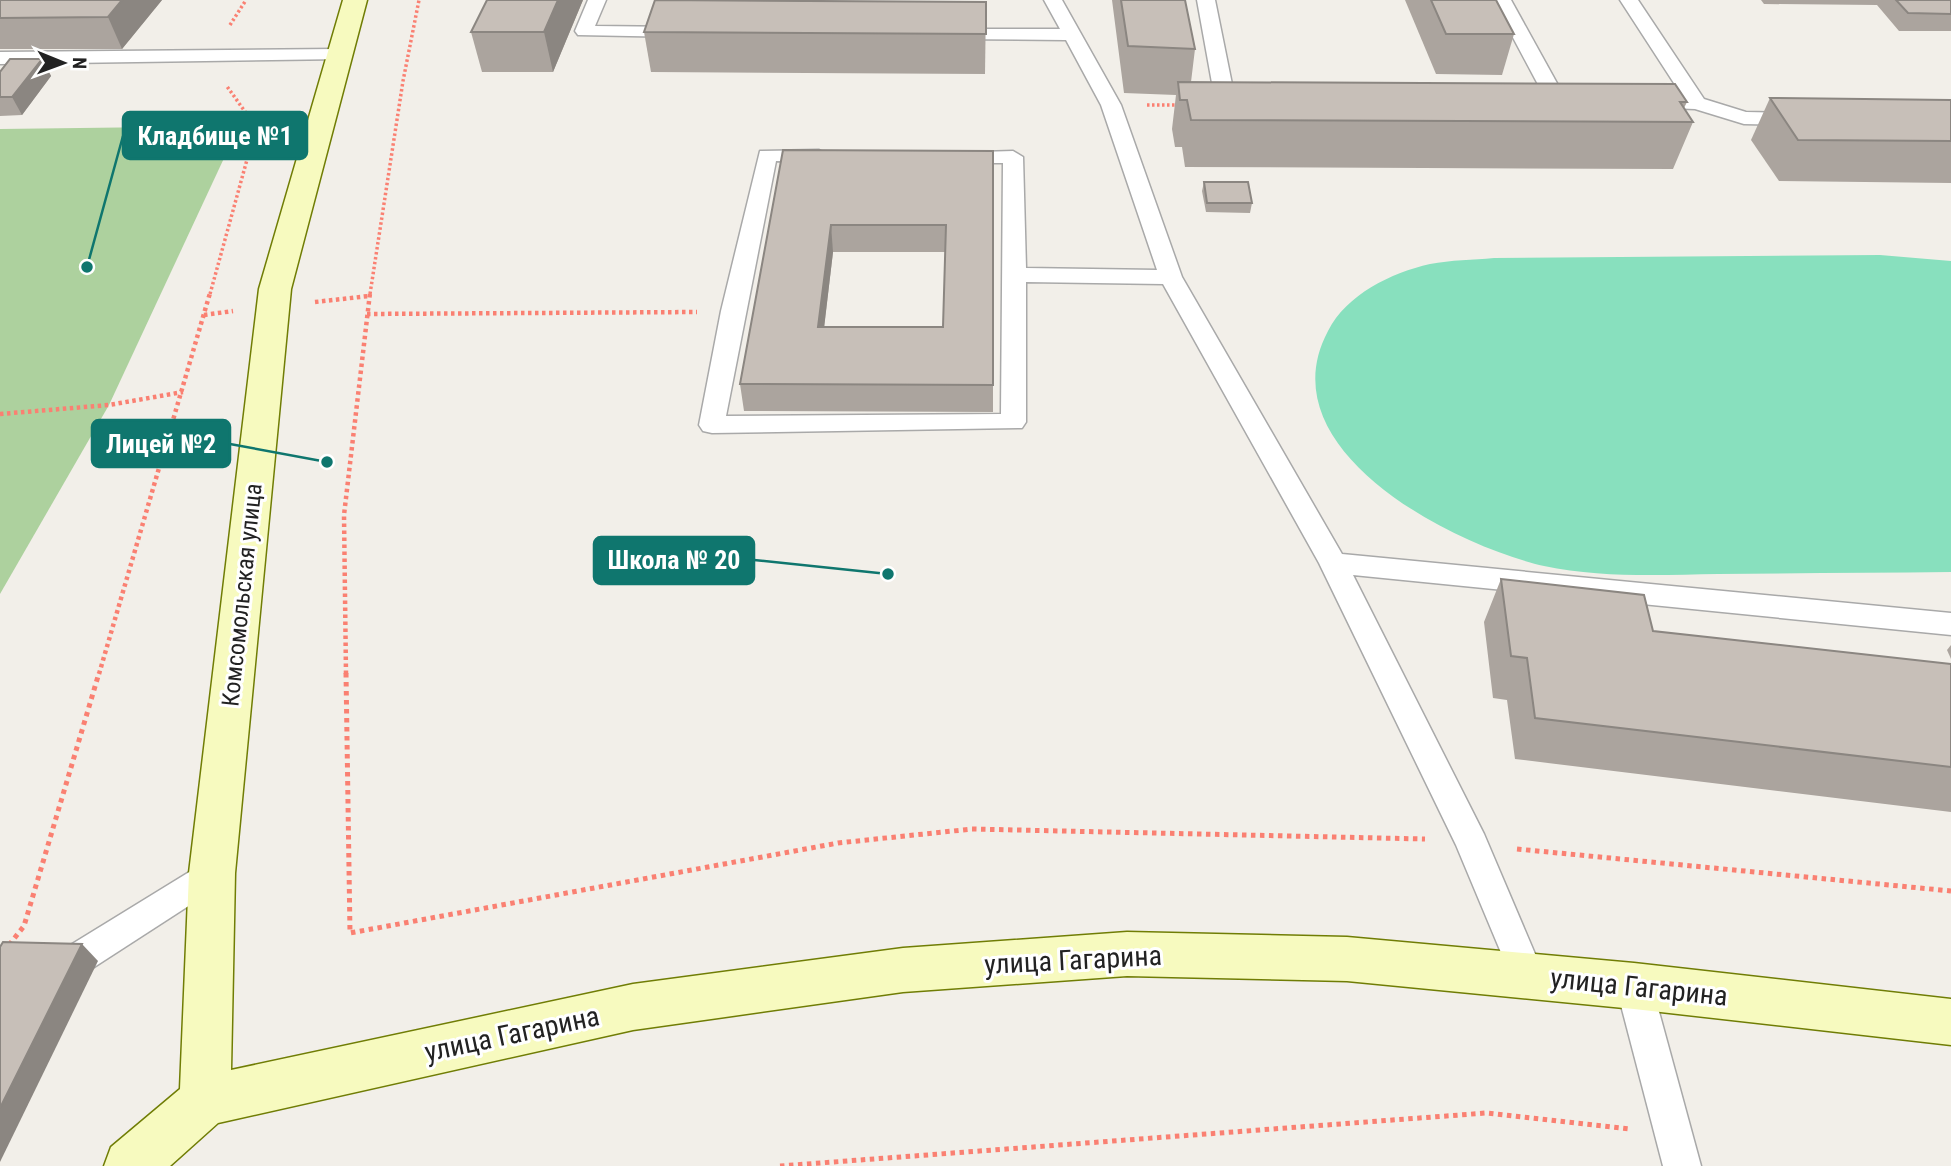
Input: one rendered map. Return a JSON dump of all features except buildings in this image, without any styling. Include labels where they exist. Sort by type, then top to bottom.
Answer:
[{"type":"main road","name":"Комсомольская улица","points":[[205,1101],[212,873],[275,289],[337,55],[355,0]]},
{"type":"main road","name":"улица Гагарина","points":[[205,1101],[633,1007],[903,970],[1126,954],[1347,958],[1634,986],[1951,1022]]},
{"type":"main road","points":[[130,1166],[205,1101]]},
{"type":"lane","points":[[597,0],[584,31],[696,32]]},
{"type":"lane","points":[[1053,0],[1111,104],[1171,277],[1333,563],[1472,844],[1527,975]]},
{"type":"lane","points":[[1206,0],[1226,105],[1268,105]]},
{"type":"lane","points":[[1502,0],[1566,105],[1531,105]]},
{"type":"lane","points":[[1629,0],[1697,103]]},
{"type":"lane","points":[[933,33],[1072,34]]},
{"type":"lane","points":[[0,58],[337,55]]},
{"type":"lane","points":[[1628,104],[1697,103],[1744,118],[1813,120]]},
{"type":"lane","points":[[836,156],[767,155],[733,311],[712,425],[1013,422],[1013,157],[931,157]]},
{"type":"lane","points":[[1015,275],[1171,277]]},
{"type":"lane","points":[[1333,563],[1951,624]]},
{"type":"lane","points":[[76,960],[212,873]]},
{"type":"lane","points":[[1634,986],[1678,1150]]},
{"type":"path","points":[[8,947],[24,926],[183,392],[256,127],[208,60],[246,0]]},
{"type":"path","points":[[419,0],[367,314],[344,515],[350,933],[838,843],[972,829],[1416,838],[1951,891]]},
{"type":"path","points":[[1111,104],[1226,105]]},
{"type":"path","points":[[367,314],[733,311]]},
{"type":"path","points":[[0,414],[109,405],[183,392]]},
{"type":"path","points":[[780,1166],[1486,1112],[1678,1150]]},
{"type":"green space","points":[[239,126],[109,405],[0,594],[0,129]]},
{"type":"green space","points":[[1880,255],[1951,261],[1951,572],[1631,575],[1544,566],[1506,555],[1419,514],[1378,485],[1344,452],[1322,415],[1315,374],[1328,331],[1336,318],[1346,306],[1372,287],[1415,268],[1494,258]]},
{"type":"place","name":"Кладбище №1","points":[[87,267]]},
{"type":"place","name":"Лицей №2","points":[[327,462]]},
{"type":"place","name":"Школа № 20","points":[[888,574]]}]
